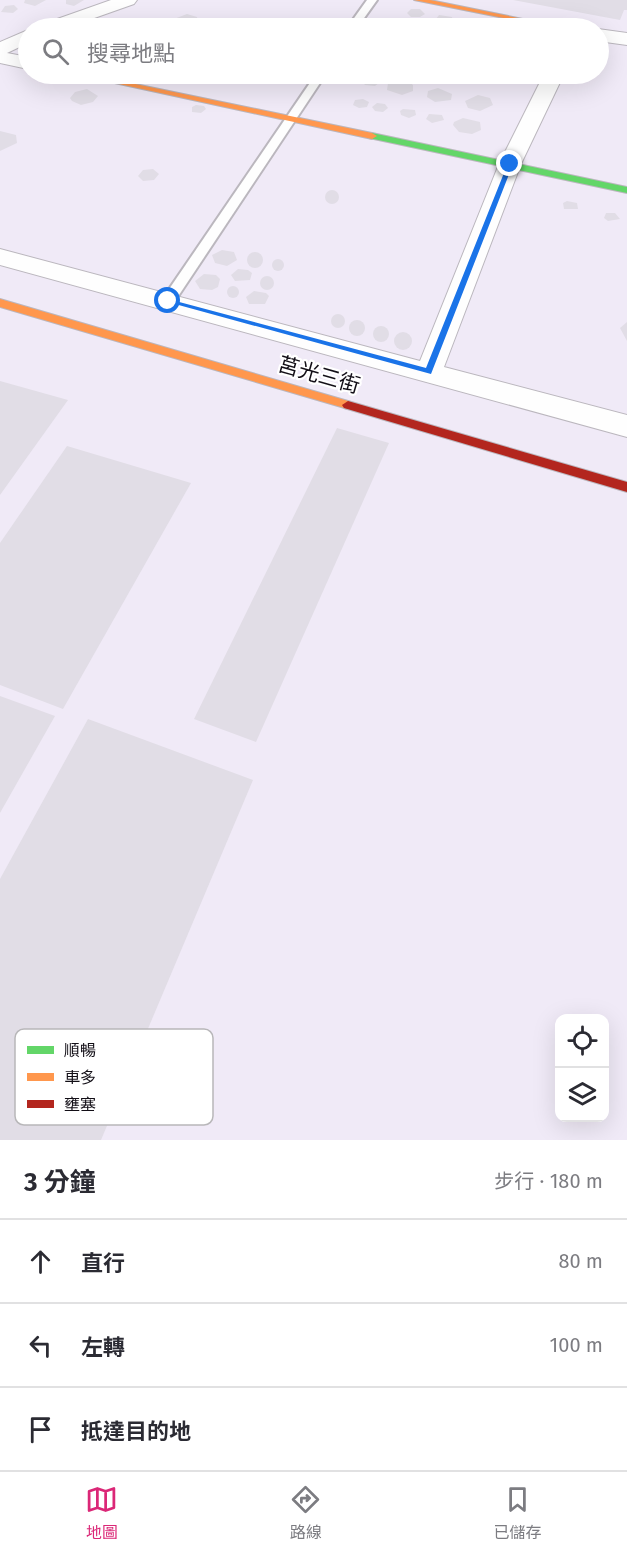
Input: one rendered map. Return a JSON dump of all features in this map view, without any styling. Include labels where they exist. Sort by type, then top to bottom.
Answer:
[{"type":"street","points":[[78,18],[128,0]]},
{"type":"street","points":[[418,0],[511,18]]},
{"type":"street","points":[[609,36],[627,39]]},
{"type":"street","points":[[0,49],[18,41]]},
{"type":"street","points":[[0,57],[18,61]]},
{"type":"street","points":[[125,84],[627,190]]},
{"type":"street","points":[[429,372],[510,164],[549,84]]},
{"type":"street","points":[[0,258],[168,301],[627,426]]},
{"type":"street","name":"莒光三街","points":[[0,303],[627,488]]},
{"type":"lane","points":[[359,18],[372,0]]},
{"type":"lane","points":[[168,301],[314,84]]},
{"type":"shaded area","points":[[0,0],[627,0],[627,1140],[0,1140]]},
{"type":"building","points":[[25,0],[46,0],[35,6],[24,3]]},
{"type":"building","points":[[66,0],[84,0],[74,6],[66,4]]},
{"type":"building","points":[[513,0],[627,0],[627,10],[624,10],[620,20]]},
{"type":"building","points":[[14,5],[18,9],[13,13],[1,12],[5,6]]},
{"type":"building","points":[[411,9],[420,9],[425,14],[420,17],[411,17],[407,13]]},
{"type":"building","points":[[187,14],[197,18],[177,18]]},
{"type":"building","points":[[439,15],[452,18],[437,18]]},
{"type":"building","points":[[388,84],[413,85],[413,91],[402,95],[387,90]]},
{"type":"building","points":[[438,88],[452,94],[451,100],[435,102],[427,97],[428,91]]},
{"type":"building","points":[[87,89],[98,96],[93,102],[81,105],[70,98],[75,92]]},
{"type":"building","points":[[478,95],[490,98],[493,105],[480,111],[468,108],[465,101]]},
{"type":"building","points":[[363,99],[369,102],[367,107],[359,108],[353,105],[355,100]]},
{"type":"building","points":[[377,103],[385,104],[388,108],[383,112],[375,111],[372,107]]},
{"type":"building","points":[[204,106],[206,109],[201,113],[192,112],[192,107]]},
{"type":"building","points":[[415,110],[416,115],[409,118],[401,115],[400,111]]},
{"type":"building","points":[[429,114],[442,115],[444,120],[432,123],[426,119]]},
{"type":"building","points":[[463,118],[480,122],[481,130],[472,134],[459,132],[453,125],[454,122]]},
{"type":"building","points":[[0,131],[16,135],[17,143],[0,151]]},
{"type":"building","points":[[153,169],[159,174],[154,180],[143,181],[138,176],[143,170]]},
{"type":"building","points":[[332,190],[337,192],[339,197],[337,202],[332,204],[327,202],[325,197],[327,192]]},
{"type":"building","points":[[567,201],[577,203],[578,209],[564,209],[563,203]]},
{"type":"building","points":[[606,213],[615,213],[620,219],[608,221],[604,218]]},
{"type":"building","points":[[222,250],[234,252],[237,260],[227,266],[215,263],[212,255]]},
{"type":"building","points":[[255,252],[263,260],[255,268],[247,260]]},
{"type":"building","points":[[280,259],[284,265],[280,271],[276,271],[272,263]]},
{"type":"building","points":[[238,269],[252,273],[250,280],[235,281],[231,275]]},
{"type":"building","points":[[204,274],[216,275],[220,279],[218,287],[212,290],[200,289],[195,281]]},
{"type":"building","points":[[267,276],[272,278],[274,283],[272,288],[267,290],[262,288],[260,283],[262,278]]},
{"type":"building","points":[[235,286],[239,292],[235,298],[231,298],[227,290]]},
{"type":"building","points":[[254,291],[266,293],[269,296],[265,304],[249,304],[246,297]]},
{"type":"building","points":[[338,314],[343,316],[345,321],[343,326],[338,328],[333,326],[331,321],[333,316]]},
{"type":"building","points":[[357,320],[365,328],[357,336],[349,328]]},
{"type":"building","points":[[627,322],[627,341],[620,328]]},
{"type":"building","points":[[381,326],[387,328],[389,334],[387,340],[381,342],[375,340],[373,334],[375,328]]},
{"type":"building","points":[[403,332],[409,335],[412,341],[409,347],[403,350],[397,347],[394,341],[397,335]]},
{"type":"building","points":[[0,381],[68,400],[0,495]]},
{"type":"building","points":[[337,428],[389,443],[256,742],[194,719]]},
{"type":"building","points":[[67,446],[191,483],[63,709],[0,685],[0,543]]},
{"type":"building","points":[[0,696],[55,716],[0,813]]},
{"type":"building","points":[[88,719],[253,780],[148,1029],[15,1029],[15,1125],[107,1125],[101,1140],[0,1140],[0,879]]},
{"type":"traffic: fast","points":[[372,136],[627,190]]},
{"type":"traffic: slow","points":[[418,0],[511,18]]},
{"type":"traffic: slow","points":[[125,84],[372,136]]},
{"type":"traffic: slow","points":[[0,303],[348,405]]},
{"type":"traffic: jam","points":[[348,405],[627,487]]},
{"type":"route","points":[[168,301],[429,372],[510,164]]}]
